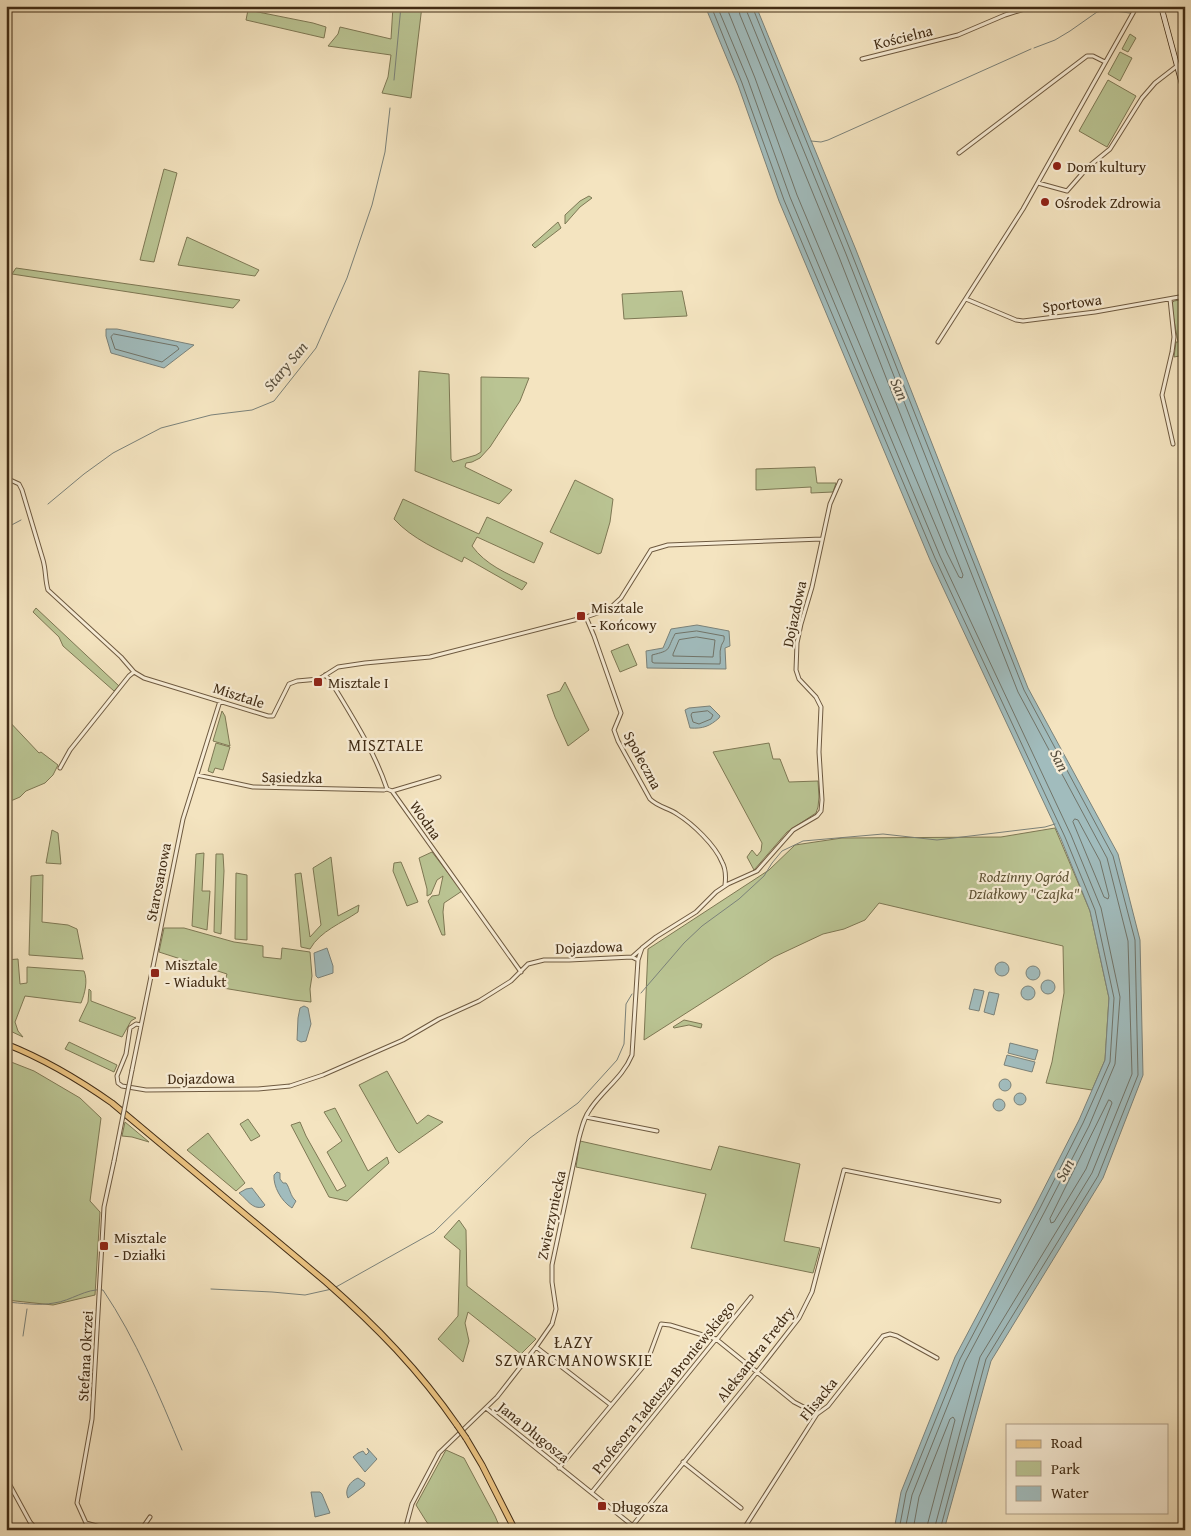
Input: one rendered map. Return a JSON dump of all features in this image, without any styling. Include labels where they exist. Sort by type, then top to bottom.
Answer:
[{"type":"main road","points":[[1161,6],[1185,96]]},
{"type":"main road","points":[[6,1044],[35,1056],[75,1078],[112,1103],[326,1282],[375,1326],[430,1387],[466,1438],[515,1530]]},
{"type":"street","name":"Kościelna","points":[[862,59],[958,35],[1005,15],[1034,6]]},
{"type":"street","points":[[938,342],[1006,237],[1038,183],[1137,6]]},
{"type":"street","points":[[959,153],[1087,56],[1093,56],[1105,62]]},
{"type":"street","points":[[1038,183],[1067,191],[1088,167],[1110,149],[1142,98],[1154,83],[1177,66]]},
{"type":"street","name":"Sportowa","points":[[966,299],[1016,320],[1023,321],[1095,312],[1185,296]]},
{"type":"street","points":[[1170,299],[1174,337],[1162,395],[1172,444]]},
{"type":"street","name":"Misztale","points":[[6,478],[19,484],[30,512],[45,568],[48,590],[121,657],[134,672],[144,678],[268,716],[273,716],[290,684],[296,681],[319,679],[338,667],[430,657],[586,617],[609,609],[622,598],[651,550],[668,545],[822,539]]},
{"type":"street","name":"Dojazdowa","points":[[141,1025],[136,1024],[130,1028],[126,1054],[117,1076],[118,1082],[122,1086],[156,1090],[258,1089],[290,1086],[323,1075],[403,1040],[439,1019],[479,1001],[511,981],[528,964],[544,960],[632,957],[638,960],[642,948],[696,912],[716,892],[757,871],[793,830],[816,816],[820,811],[822,800],[819,752],[821,707],[816,697],[799,679],[796,670],[799,633],[812,587],[830,504],[840,481]]},
{"type":"street","name":"Społeczna","points":[[586,617],[621,713],[614,730],[618,741],[650,799],[657,805],[684,819],[698,831],[718,855],[725,869],[725,886]]},
{"type":"street","points":[[60,768],[70,750],[134,672]]},
{"type":"street","points":[[325,675],[364,735],[388,789]]},
{"type":"street","name":"Starosanowa","points":[[114,1161],[182,819],[220,701]]},
{"type":"street","name":"Sąsiedzka","points":[[197,775],[253,788],[388,789]]},
{"type":"street","points":[[392,791],[440,777]]},
{"type":"street","name":"Wodna","points":[[388,789],[392,791],[521,972]]},
{"type":"street","points":[[632,957],[642,948]]},
{"type":"street","name":"Zwierzyniecka","points":[[405,1530],[412,1504],[439,1453],[449,1441],[497,1397],[549,1329],[556,1314],[552,1265],[579,1138],[591,1108],[627,1067],[632,1055],[638,960]]},
{"type":"street","points":[[586,1117],[657,1131]]},
{"type":"street","name":"Stefana Okrzei","points":[[111,1530],[86,1523],[77,1503],[92,1419],[104,1207],[114,1161]]},
{"type":"street","name":"Aleksandra Fredry","points":[[633,1525],[757,1372],[798,1318],[811,1295],[844,1170],[999,1202]]},
{"type":"street","name":"Profesora Tadeusza Broniewskiego","points":[[592,1492],[751,1297]]},
{"type":"street","points":[[559,1468],[647,1362],[661,1324],[716,1339],[794,1402],[817,1414]]},
{"type":"street","name":"Flisacka","points":[[743,1530],[817,1414],[828,1406],[883,1336],[890,1334],[897,1336],[937,1358]]},
{"type":"street","points":[[536,1347],[611,1405]]},
{"type":"street","name":"Jana Długosza","points":[[486,1408],[638,1530]]},
{"type":"street","points":[[683,1462],[740,1508]]},
{"type":"street","points":[[6,1478],[30,1522],[37,1530]]},
{"type":"street","points":[[141,1530],[150,1517]]},
{"type":"green space","points":[[393,6],[422,6],[411,98],[382,93],[388,77],[391,55],[328,46],[338,34],[340,27],[391,39]]},
{"type":"green space","points":[[248,10],[326,27],[324,38],[246,20]]},
{"type":"green space","points":[[1130,34],[1136,38],[1128,52],[1122,49]]},
{"type":"green space","points":[[1120,52],[1132,58],[1120,81],[1108,74]]},
{"type":"green space","points":[[1108,80],[1136,96],[1107,147],[1079,131]]},
{"type":"green space","points":[[164,169],[177,173],[154,262],[140,260]]},
{"type":"green space","points":[[589,196],[592,198],[580,207],[565,224],[565,215],[580,201]]},
{"type":"green space","points":[[558,222],[561,228],[535,248],[532,245]]},
{"type":"green space","points":[[187,237],[259,270],[255,276],[178,265]]},
{"type":"green space","points":[[16,268],[240,300],[233,308],[12,274]]},
{"type":"green space","points":[[682,291],[687,316],[624,319],[622,294]]},
{"type":"green space","points":[[1185,299],[1185,355],[1174,357],[1176,342],[1178,342],[1171,304],[1174,301]]},
{"type":"green space","points":[[419,371],[449,374],[451,459],[453,462],[481,452],[481,377],[529,378],[520,401],[490,447],[480,458],[466,463],[465,467],[512,490],[499,504],[415,471]]},
{"type":"green space","points":[[815,467],[817,483],[836,483],[833,492],[811,493],[811,487],[756,490],[756,469]]},
{"type":"green space","points":[[575,480],[613,499],[610,522],[601,553],[598,554],[550,532]]},
{"type":"green space","points":[[403,499],[479,534],[487,517],[543,543],[534,563],[477,537],[472,546],[490,563],[527,583],[522,590],[464,557],[462,562],[426,544],[401,526],[394,519]]},
{"type":"green space","points":[[36,608],[119,686],[114,691],[63,646],[59,637],[33,612]]},
{"type":"green space","points":[[628,644],[637,665],[620,672],[611,651]]},
{"type":"green space","points":[[565,682],[589,730],[568,746],[547,695],[560,691]]},
{"type":"green space","points":[[222,711],[225,716],[230,746],[213,741]]},
{"type":"green space","points":[[6,718],[39,753],[41,752],[58,765],[53,775],[45,783],[26,791],[20,797],[6,803]]},
{"type":"green space","points":[[216,743],[230,747],[223,770],[215,768],[213,773],[208,771]]},
{"type":"green space","points":[[769,743],[773,759],[780,759],[789,782],[818,781],[818,807],[816,813],[787,832],[754,870],[747,857],[752,850],[757,856],[761,851],[762,843],[713,752]]},
{"type":"green space","name":"Rodzinny Ogród Działkowy \"Czajka\"","points":[[1055,828],[1090,911],[1109,998],[1105,1060],[1092,1090],[1046,1083],[1052,1062],[1064,993],[1063,946],[879,903],[865,920],[844,929],[823,934],[774,957],[644,1040],[648,949],[769,870],[795,845],[842,838],[1001,837]]},
{"type":"green space","points":[[52,830],[58,833],[61,864],[46,863]]},
{"type":"green space","points":[[432,852],[462,891],[444,903],[445,935],[442,935],[428,901],[432,896],[439,895],[443,876],[437,880],[431,894],[427,896],[419,858]]},
{"type":"green space","points":[[204,853],[202,891],[210,891],[207,930],[192,926],[196,854]]},
{"type":"green space","points":[[216,854],[223,854],[221,934],[214,932]]},
{"type":"green space","points":[[331,857],[338,916],[359,905],[358,912],[325,932],[310,949],[301,947],[295,874],[301,873],[310,937],[321,925],[313,868]]},
{"type":"green space","points":[[401,862],[418,902],[407,906],[393,871],[394,863]]},
{"type":"green space","points":[[236,873],[247,875],[247,940],[235,939]]},
{"type":"green space","points":[[43,875],[42,922],[68,925],[77,929],[83,959],[29,955],[31,876]]},
{"type":"green space","points":[[164,928],[184,928],[234,942],[263,946],[263,957],[281,959],[282,948],[310,952],[312,976],[311,1002],[223,988],[227,974],[159,952]]},
{"type":"green space","points":[[18,959],[20,984],[27,983],[27,967],[84,971],[86,979],[81,1003],[25,996],[15,1022],[18,1031],[23,1037],[6,1029],[6,960]]},
{"type":"green space","points":[[89,989],[91,991],[91,1001],[136,1018],[131,1021],[122,1037],[79,1021],[88,1002]]},
{"type":"green space","points":[[684,1020],[702,1024],[701,1028],[689,1025],[673,1027]]},
{"type":"green space","points":[[69,1042],[117,1065],[114,1072],[65,1049]]},
{"type":"green space","points":[[6,1060],[34,1071],[80,1098],[101,1118],[90,1201],[100,1212],[95,1295],[53,1305],[6,1300]]},
{"type":"green space","points":[[387,1071],[417,1124],[428,1115],[443,1122],[399,1153],[359,1085]]},
{"type":"green space","points":[[335,1108],[368,1171],[387,1157],[389,1163],[347,1201],[329,1197],[291,1125],[300,1122],[337,1191],[346,1186],[327,1152],[342,1141],[324,1112]]},
{"type":"green space","points":[[248,1119],[260,1136],[251,1141],[240,1124]]},
{"type":"green space","points":[[125,1122],[149,1142],[122,1136]]},
{"type":"green space","points":[[208,1133],[245,1183],[236,1191],[187,1150]]},
{"type":"green space","points":[[580,1141],[711,1170],[719,1146],[800,1164],[784,1241],[820,1248],[813,1273],[691,1248],[706,1194],[576,1167]]},
{"type":"green space","points":[[459,1220],[466,1230],[467,1286],[536,1339],[521,1354],[468,1312],[465,1323],[469,1341],[463,1362],[438,1339],[458,1316],[460,1250],[444,1237]]},
{"type":"green space","points":[[446,1450],[464,1458],[501,1530],[433,1530],[426,1521],[416,1505]]},
{"type":"water","name":"San","points":[[705,6],[756,6],[856,250],[1028,688],[1118,854],[1140,940],[1143,1075],[1103,1178],[991,1361],[944,1530],[894,1530],[901,1492],[955,1357],[1079,1120],[1105,1060],[1109,998],[1090,911],[1061,839],[930,560],[779,201],[738,85]]},
{"type":"water","points":[[106,329],[117,329],[194,345],[164,368],[111,353]]},
{"type":"water","points":[[697,625],[729,631],[730,646],[725,648],[726,669],[647,668],[646,651],[663,648],[671,629]]},
{"type":"water","points":[[710,706],[720,716],[719,718],[706,726],[690,728],[685,710]]},
{"type":"water","points":[[327,948],[333,966],[333,973],[318,978],[316,976],[314,953]]},
{"type":"water","points":[[1002,962],[1007,964],[1009,969],[1007,974],[1002,976],[997,974],[995,969],[997,964]]},
{"type":"water","points":[[1033,966],[1038,968],[1040,973],[1038,978],[1033,980],[1028,978],[1026,973],[1028,968]]},
{"type":"water","points":[[1048,980],[1053,982],[1055,987],[1053,992],[1048,994],[1043,992],[1041,987],[1043,982]]},
{"type":"water","points":[[1028,986],[1033,988],[1035,993],[1033,998],[1028,1000],[1023,998],[1021,993],[1023,988]]},
{"type":"water","points":[[974,989],[984,991],[979,1011],[969,1009]]},
{"type":"water","points":[[989,992],[999,994],[994,1015],[984,1012]]},
{"type":"water","points":[[304,1006],[308,1008],[311,1024],[306,1041],[301,1042],[297,1040],[298,1018],[300,1008]]},
{"type":"water","points":[[1010,1043],[1038,1050],[1035,1060],[1008,1053]]},
{"type":"water","points":[[1007,1055],[1035,1062],[1032,1072],[1004,1065]]},
{"type":"water","points":[[1007,1079],[1010,1080],[1010,1090],[1003,1091],[1000,1090],[999,1083],[1000,1080]]},
{"type":"water","points":[[1022,1093],[1025,1094],[1025,1104],[1018,1105],[1015,1104],[1014,1097],[1015,1094]]},
{"type":"water","points":[[1001,1099],[1004,1100],[1004,1110],[997,1111],[994,1110],[993,1103],[994,1100]]},
{"type":"water","points":[[277,1172],[280,1173],[280,1179],[283,1183],[286,1183],[292,1197],[296,1201],[292,1208],[284,1201],[276,1188],[274,1175]]},
{"type":"water","points":[[252,1188],[265,1205],[263,1207],[256,1207],[239,1193]]},
{"type":"water","points":[[367,1448],[377,1459],[365,1472],[353,1457],[363,1451],[366,1455],[369,1452]]},
{"type":"water","points":[[358,1478],[365,1483],[364,1486],[348,1498],[348,1486]]},
{"type":"water","points":[[311,1492],[320,1492],[322,1494],[330,1513],[315,1517]]},
{"type":"waterway","name":"Stary San","points":[[394,80],[401,6]]},
{"type":"waterway","points":[[1034,48],[1055,40],[1097,12],[1107,10],[1130,13]]},
{"type":"waterway","points":[[811,141],[821,142],[828,140],[1031,49]]},
{"type":"waterway","name":"Stary San","points":[[48,504],[113,453],[161,428],[211,415],[252,410],[274,401],[316,348],[347,278],[372,205],[385,152],[390,108]]},
{"type":"waterway","name":"Stary San","points":[[6,528],[21,520]]},
{"type":"waterway","points":[[641,993],[684,943],[702,926],[739,899],[764,876],[782,851],[803,841],[883,834],[937,840],[1045,827],[1055,824]]},
{"type":"waterway","points":[[336,1287],[434,1232],[530,1138],[578,1103],[617,1060],[624,1044],[626,1004],[632,994]]},
{"type":"waterway","points":[[211,1289],[305,1295],[332,1289]]},
{"type":"waterway","points":[[6,1302],[48,1304],[60,1302],[91,1291],[103,1290],[126,1328],[156,1388],[182,1450]]},
{"type":"waterway","points":[[23,1336],[27,1309]]},
{"type":"place","name":"Dom kultury","points":[[1057,166]]},
{"type":"place","name":"Ośrodek Zdrowia","points":[[1045,202]]},
{"type":"place","name":"Misztale - Końcowy","points":[[581,616]]},
{"type":"place","name":"Misztale I","points":[[318,682]]},
{"type":"place","name":"Misztale - Wiadukt","points":[[155,973]]},
{"type":"place","name":"Misztale - Działki","points":[[104,1246]]},
{"type":"place","name":"Długosza","points":[[602,1506]]},
{"type":"district","name":"MISZTALE","points":[[386,745]]},
{"type":"district","name":"ŁAZY SZWARCMANOWSKIE","points":[[574,1351]]}]
